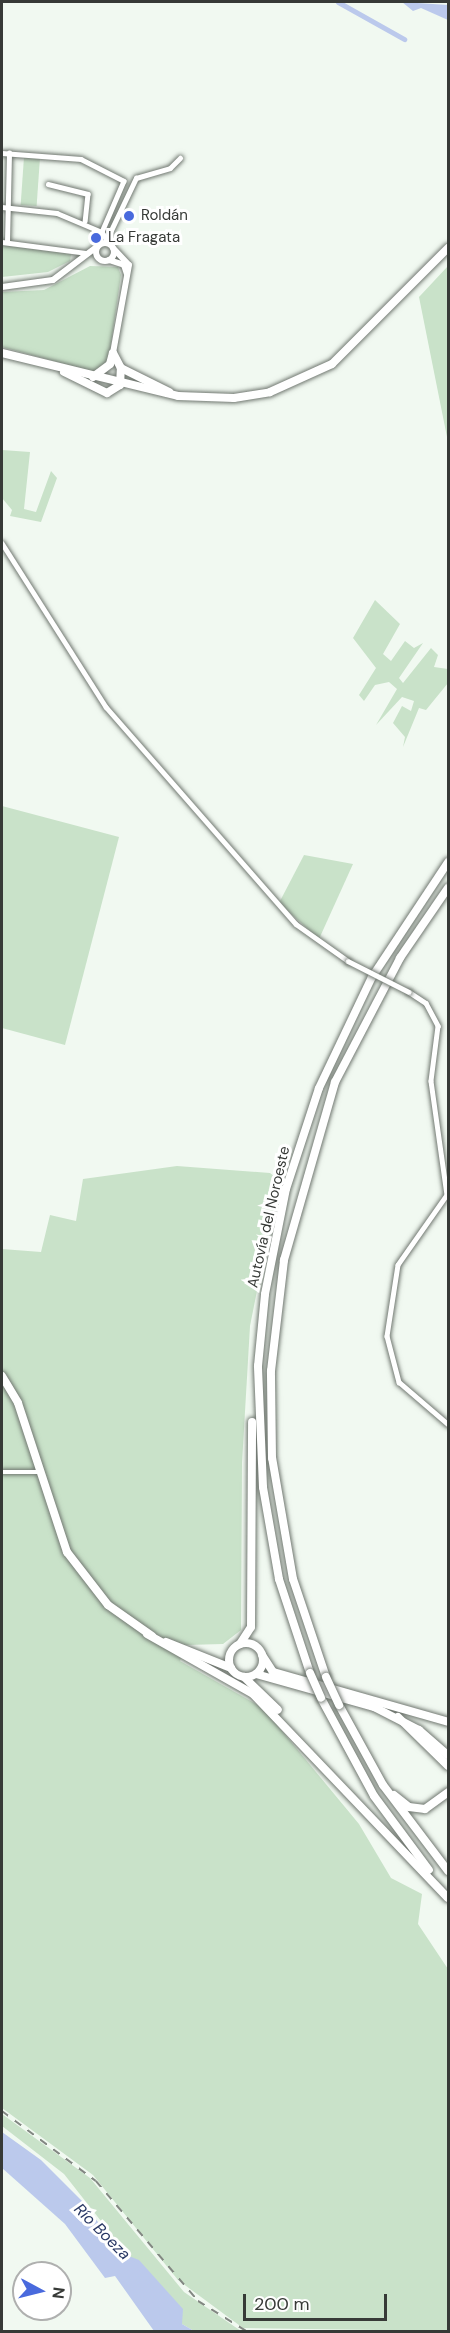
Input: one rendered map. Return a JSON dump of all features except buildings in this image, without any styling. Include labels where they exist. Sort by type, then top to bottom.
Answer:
[{"type":"highway","points":[[2,353],[120,385],[178,396],[234,398],[306,379],[357,342],[448,248]]},
{"type":"highway","points":[[113,353],[121,368],[120,385]]},
{"type":"highway","points":[[110,382],[110,364],[113,353]]},
{"type":"highway","points":[[93,377],[110,364]]},
{"type":"highway","points":[[58,368],[103,392],[120,385]]},
{"type":"highway","points":[[121,368],[178,396]]},
{"type":"highway","name":"Autovía del Noroeste","points":[[448,862],[405,922],[349,1020],[297,1150],[273,1247],[258,1366],[260,1460],[279,1579],[310,1673],[374,1796],[448,1892]]},
{"type":"highway","name":"Autovía del Noroeste","points":[[448,888],[400,958],[335,1082],[299,1192],[284,1260],[271,1371],[272,1458],[298,1599],[341,1705],[383,1785],[448,1871]]},
{"type":"highway","points":[[231,1668],[236,1647],[251,1627],[254,1366],[258,1310],[273,1247]]},
{"type":"highway","points":[[2,1376],[18,1403],[42,1472],[55,1526],[85,1581],[168,1650],[237,1682],[302,1740]]},
{"type":"highway","points":[[147,1634],[204,1656],[231,1668],[244,1677],[448,1898]]},
{"type":"highway","points":[[204,1656],[253,1645],[273,1672],[448,1722]]},
{"type":"highway","points":[[256,1674],[263,1659]]},
{"type":"highway","points":[[263,1659],[290,1682]]},
{"type":"highway","points":[[244,1677],[256,1674],[290,1682],[398,1717],[448,1755]]},
{"type":"highway","points":[[341,1705],[399,1800],[425,1809],[448,1792]]},
{"type":"highway","points":[[398,1717],[448,1766]]},
{"type":"street","points":[[2,153],[81,159],[124,181],[102,232],[103,242]]},
{"type":"street","points":[[9,153],[10,208],[4,242],[77,253],[85,259],[109,260],[124,264],[127,277]]},
{"type":"street","points":[[99,259],[103,242],[136,178],[170,168],[180,158]]},
{"type":"street","points":[[48,184],[88,194],[85,221]]},
{"type":"street","points":[[2,207],[85,221],[102,232]]},
{"type":"street","points":[[103,242],[128,261],[113,353]]},
{"type":"street","points":[[2,288],[53,280],[85,259],[103,242]]},
{"type":"street","points":[[109,260],[112,248]]},
{"type":"street","points":[[77,253],[85,259]]},
{"type":"street","points":[[2,543],[106,707],[296,924],[348,961],[426,1003],[438,1026],[431,1081],[447,1195],[398,1265],[387,1335],[399,1382],[448,1424]]},
{"type":"street","points":[[2,1473],[42,1472]]},
{"type":"green space","points":[[24,157],[40,158],[37,206],[21,205]]},
{"type":"green space","points":[[2,245],[71,254],[70,261],[48,272],[2,277]]},
{"type":"green space","points":[[90,266],[118,267],[121,275],[109,358],[98,373],[2,347],[2,292],[44,290]]},
{"type":"green space","points":[[448,266],[448,442],[419,297]]},
{"type":"green space","points":[[2,450],[30,452],[24,509],[36,512],[51,471],[57,478],[41,522],[10,516],[12,510],[2,498]]},
{"type":"green space","points":[[375,600],[400,624],[383,654],[391,661],[405,641],[414,648],[423,643],[399,678],[403,683],[431,648],[438,655],[434,667],[448,669],[448,683],[426,710],[419,708],[403,747],[405,737],[393,723],[402,706],[411,711],[414,701],[402,697],[376,725],[397,689],[389,682],[375,685],[364,701],[359,695],[376,668],[353,638]]},
{"type":"green space","points":[[2,806],[119,837],[65,1045],[2,1028]]},
{"type":"green space","points":[[304,855],[353,864],[319,939],[279,903]]},
{"type":"green space","points":[[177,1166],[270,1173],[279,1180],[250,1326],[242,1463],[241,1630],[223,1644],[186,1645],[180,1661],[263,1708],[359,1824],[391,1878],[422,1894],[418,1924],[448,1969],[448,2331],[243,2328],[178,2280],[93,2175],[2,2108],[2,1249],[41,1252],[50,1215],[76,1221],[83,1179]]},
{"type":"green space","points":[[2,2114],[90,2178],[184,2292],[241,2331],[194,2331],[182,2324],[64,2174],[2,2126]]},
{"type":"water","points":[[402,2],[448,5],[448,20],[421,8],[413,11]]},
{"type":"water","name":"Río Boeza","points":[[2,2132],[41,2160],[83,2202],[121,2253],[139,2260],[183,2309],[182,2324],[194,2331],[154,2331],[115,2276],[105,2278],[65,2224],[2,2168]]},
{"type":"waterway","points":[[338,2],[404,39]]},
{"type":"railway","points":[[2,2111],[96,2181],[198,2301],[248,2332]]},
{"type":"place","name":"Roldán","points":[[129,216]]},
{"type":"place","name":"La Fragata","points":[[96,238]]}]
